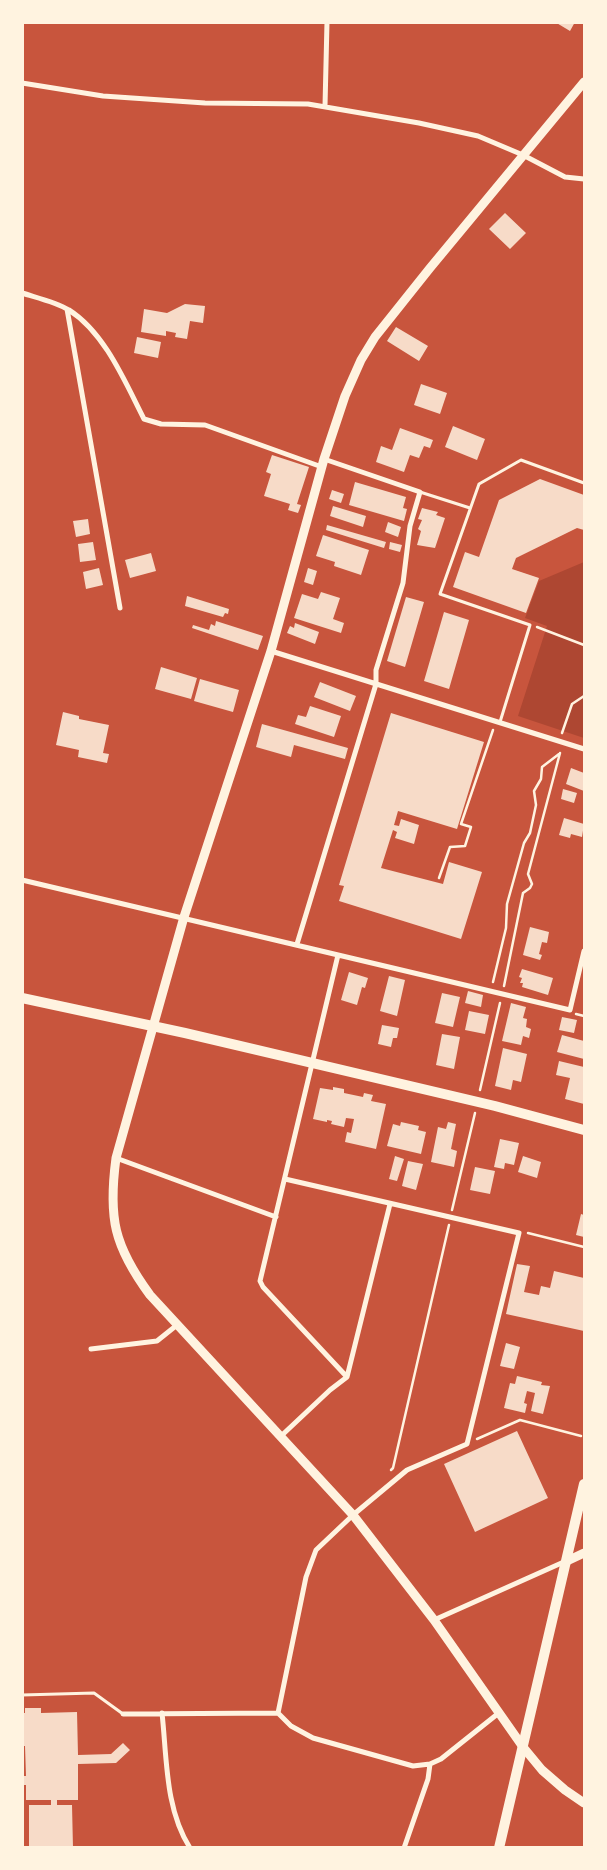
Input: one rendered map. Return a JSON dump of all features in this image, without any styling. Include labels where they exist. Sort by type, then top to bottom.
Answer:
[{"type":"main road","points":[[22,998],[312,1063],[478,1102],[584,1130]]},
{"type":"main road","points":[[499,1848],[584,1484]]},
{"type":"street","points":[[325,106],[327,22]]},
{"type":"street","points":[[584,82],[375,336],[361,360],[345,396],[323,463],[270,651],[184,917],[116,1158],[112,1188],[113,1214],[117,1235],[134,1274],[150,1295],[353,1515],[434,1620],[542,1770],[584,1803]]},
{"type":"street","points":[[22,83],[103,96],[205,103],[308,104],[325,106],[478,136],[564,177],[584,179]]},
{"type":"street","points":[[22,293],[67,309],[80,318],[100,338],[144,419],[161,424],[205,425],[420,492],[410,526],[403,583],[376,670],[376,684],[297,944]]},
{"type":"street","points":[[67,309],[120,608]]},
{"type":"street","points":[[270,651],[584,749]]},
{"type":"street","points":[[22,880],[570,1010],[584,951]]},
{"type":"street","points":[[338,955],[260,1280],[263,1288],[347,1377]]},
{"type":"street","points":[[116,1158],[276,1216]]},
{"type":"street","points":[[278,1713],[306,1578],[316,1550],[353,1515],[407,1470],[466,1444],[519,1233],[285,1179]]},
{"type":"street","points":[[280,1437],[330,1390],[347,1377],[390,1204]]},
{"type":"street","points":[[91,1349],[157,1341],[177,1325]]},
{"type":"street","points":[[434,1620],[584,1553]]},
{"type":"street","points":[[123,1714],[278,1713],[291,1726],[313,1738],[413,1766],[430,1764],[441,1759],[500,1712]]},
{"type":"street","points":[[162,1714],[175,1818],[190,1848]]},
{"type":"street","points":[[404,1848],[428,1779],[430,1764]]},
{"type":"lane","points":[[498,722],[530,625],[440,594],[470,508],[479,484],[521,460],[584,483]]},
{"type":"lane","points":[[420,492],[470,508]]},
{"type":"lane","points":[[22,1695],[94,1693],[123,1714]]},
{"type":"path","points":[[530,625],[584,645]]},
{"type":"path","points":[[562,733],[572,704],[584,696]]},
{"type":"path","points":[[440,878],[450,847],[465,846],[471,827],[461,824],[498,722]]},
{"type":"path","points":[[386,1474],[393,1468],[478,1102],[523,893],[532,884],[528,874],[560,753],[542,767],[541,779],[534,791],[536,805],[530,834],[524,843],[507,904],[506,928],[491,991]]},
{"type":"path","points":[[519,1233],[525,1232],[584,1247]]},
{"type":"path","points":[[466,1444],[520,1420],[581,1436]]},
{"type":"shaded area","points":[[584,562],[584,738],[518,716],[547,626],[525,618],[539,581]]},
{"type":"building","points":[[555,22],[575,22],[570,31]]},
{"type":"building","points":[[505,213],[526,233],[510,249],[489,229]]},
{"type":"building","points":[[185,304],[205,306],[203,323],[190,321],[187,339],[175,337],[176,333],[166,331],[166,336],[141,332],[144,309],[167,313]]},
{"type":"building","points":[[396,327],[428,346],[419,361],[387,341]]},
{"type":"building","points":[[137,337],[161,342],[158,358],[134,353]]},
{"type":"building","points":[[421,384],[447,393],[440,414],[414,405]]},
{"type":"building","points":[[453,426],[485,439],[477,460],[445,447]]},
{"type":"building","points":[[400,428],[433,440],[430,448],[424,446],[419,458],[410,455],[404,472],[376,462],[381,446],[392,450]]},
{"type":"building","points":[[272,455],[309,467],[297,504],[301,505],[298,513],[288,510],[290,504],[264,496],[271,474],[266,472]]},
{"type":"building","points":[[540,479],[584,495],[584,530],[577,528],[516,558],[512,569],[539,578],[526,613],[453,587],[465,552],[479,557],[499,500]]},
{"type":"building","points":[[355,482],[406,497],[403,508],[407,509],[404,521],[349,505]]},
{"type":"building","points":[[332,490],[344,494],[341,503],[329,499]]},
{"type":"building","points":[[333,506],[366,516],[363,527],[330,516]]},
{"type":"building","points":[[422,508],[438,512],[436,515],[445,518],[435,548],[417,545],[421,531],[418,529],[422,520],[418,519]]},
{"type":"building","points":[[88,519],[90,534],[76,537],[73,521]]},
{"type":"building","points":[[388,522],[401,527],[398,537],[385,532]]},
{"type":"building","points":[[327,525],[386,542],[384,548],[326,530]]},
{"type":"building","points":[[323,535],[369,550],[361,575],[334,566],[335,562],[316,556]]},
{"type":"building","points":[[93,542],[96,560],[80,562],[78,544]]},
{"type":"building","points":[[390,542],[402,545],[400,552],[389,549]]},
{"type":"building","points":[[151,553],[156,571],[130,578],[125,560]]},
{"type":"building","points":[[99,568],[103,585],[86,589],[83,572]]},
{"type":"building","points":[[308,568],[317,571],[313,585],[304,582]]},
{"type":"building","points":[[321,592],[340,598],[333,619],[344,623],[341,633],[294,618],[302,594],[318,599]]},
{"type":"building","points":[[187,596],[229,609],[228,614],[225,613],[223,617],[185,606]]},
{"type":"building","points":[[406,597],[424,602],[405,667],[387,661]]},
{"type":"building","points":[[444,612],[469,620],[449,689],[424,681]]},
{"type":"building","points":[[216,621],[263,636],[258,650],[192,628],[193,625],[209,630],[211,624],[215,626]]},
{"type":"building","points":[[295,623],[319,632],[315,644],[287,633],[290,626],[294,628]]},
{"type":"building","points":[[161,667],[197,678],[191,699],[155,689]]},
{"type":"building","points":[[200,679],[239,690],[233,712],[194,701]]},
{"type":"building","points":[[320,682],[356,696],[350,711],[314,697]]},
{"type":"building","points":[[310,706],[341,716],[334,737],[295,724],[298,715],[306,717]]},
{"type":"building","points":[[63,712],[79,716],[79,719],[109,725],[103,753],[109,754],[107,763],[78,757],[79,750],[56,745]]},
{"type":"building","points":[[391,713],[484,742],[457,829],[398,811],[394,825],[399,826],[401,819],[419,825],[414,844],[395,838],[397,832],[393,830],[381,868],[443,884],[449,862],[482,872],[461,939],[339,901],[344,886],[339,885]]},
{"type":"building","points":[[262,724],[348,748],[345,759],[294,745],[291,757],[256,747]]},
{"type":"building","points":[[571,768],[584,773],[584,791],[566,784]]},
{"type":"building","points":[[563,789],[577,793],[574,803],[561,799]]},
{"type":"building","points":[[564,818],[584,824],[582,837],[571,834],[570,838],[559,835]]},
{"type":"building","points":[[530,927],[549,932],[547,943],[542,942],[539,954],[542,955],[540,960],[523,955]]},
{"type":"building","points":[[522,969],[553,978],[548,995],[522,987],[523,983],[520,983],[522,978],[519,977]]},
{"type":"building","points":[[349,972],[368,978],[365,988],[362,987],[357,1005],[341,1000]]},
{"type":"building","points":[[389,976],[405,980],[397,1016],[380,1011]]},
{"type":"building","points":[[468,991],[483,995],[481,1007],[465,1003]]},
{"type":"building","points":[[442,993],[460,997],[453,1027],[435,1023]]},
{"type":"building","points":[[511,1003],[526,1007],[523,1018],[527,1019],[526,1027],[531,1029],[529,1038],[523,1036],[521,1045],[502,1041]]},
{"type":"building","points":[[469,1011],[489,1015],[485,1034],[465,1030]]},
{"type":"building","points":[[562,1017],[577,1020],[574,1033],[559,1030]]},
{"type":"building","points":[[382,1025],[399,1028],[397,1038],[393,1038],[391,1047],[378,1044]]},
{"type":"building","points":[[442,1034],[460,1037],[454,1069],[436,1065]]},
{"type":"building","points":[[562,1035],[584,1041],[584,1059],[557,1052]]},
{"type":"building","points":[[503,1048],[527,1054],[521,1082],[513,1080],[511,1090],[495,1086]]},
{"type":"building","points":[[559,1061],[584,1067],[584,1104],[565,1099],[570,1078],[556,1075]]},
{"type":"building","points":[[333,1087],[344,1089],[344,1093],[363,1097],[364,1093],[373,1095],[371,1101],[386,1104],[376,1149],[345,1142],[347,1132],[351,1133],[354,1119],[346,1118],[344,1127],[331,1124],[332,1121],[327,1120],[327,1122],[313,1119],[320,1088],[333,1090]]},
{"type":"building","points":[[401,1122],[419,1126],[418,1130],[426,1132],[421,1154],[387,1146],[393,1124],[400,1126]]},
{"type":"building","points":[[448,1122],[456,1124],[451,1149],[457,1151],[454,1167],[431,1162],[438,1127],[446,1129]]},
{"type":"building","points":[[500,1139],[519,1143],[514,1165],[505,1163],[504,1169],[494,1167]]},
{"type":"building","points":[[395,1156],[404,1159],[397,1181],[389,1179]]},
{"type":"building","points":[[523,1156],[541,1162],[537,1178],[518,1172]]},
{"type":"building","points":[[408,1161],[423,1164],[416,1190],[402,1186]]},
{"type":"building","points":[[475,1167],[495,1171],[490,1194],[470,1190]]},
{"type":"building","points":[[581,1214],[584,1215],[584,1237],[576,1235]]},
{"type":"building","points":[[517,1264],[530,1266],[524,1292],[539,1295],[541,1286],[550,1288],[554,1271],[584,1278],[584,1331],[506,1314]]},
{"type":"building","points":[[506,1343],[520,1347],[514,1369],[500,1366]]},
{"type":"building","points":[[517,1376],[542,1382],[541,1385],[550,1386],[543,1414],[531,1411],[535,1393],[527,1391],[524,1403],[527,1404],[525,1413],[504,1408],[510,1383],[515,1384]]},
{"type":"building","points":[[517,1431],[548,1498],[475,1532],[444,1464]]},
{"type":"building","points":[[25,1708],[41,1708],[41,1713],[77,1712],[78,1755],[111,1754],[123,1743],[130,1750],[116,1763],[78,1764],[78,1800],[57,1800],[57,1805],[72,1805],[73,1848],[29,1848],[29,1805],[51,1805],[51,1800],[26,1800],[26,1785],[22,1785],[22,1776],[26,1776],[25,1746],[22,1746],[22,1713],[25,1713]]}]
